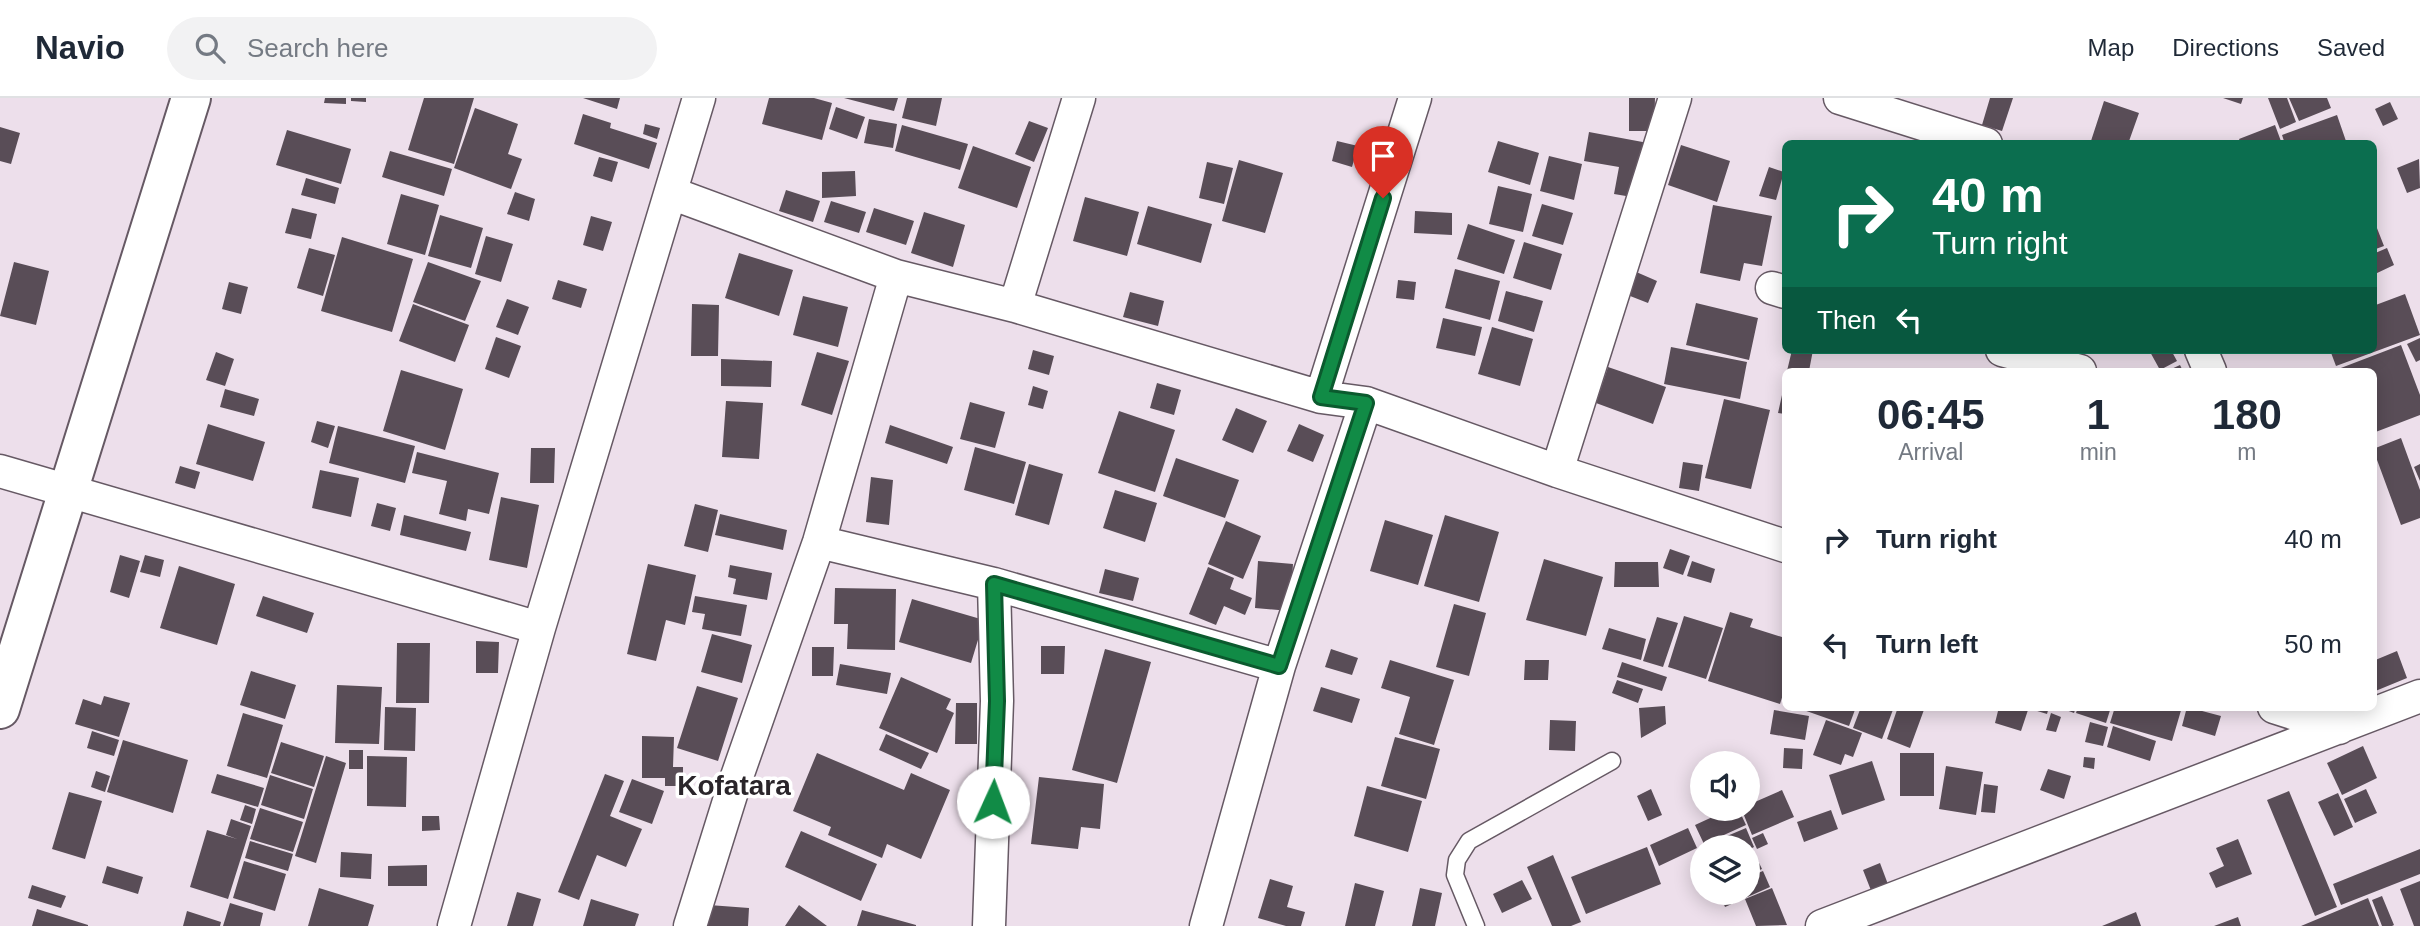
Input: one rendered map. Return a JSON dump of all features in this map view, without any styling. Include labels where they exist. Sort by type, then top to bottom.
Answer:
[{"type":"street","points":[[0,709],[191,98]]},
{"type":"street","points":[[454,926],[539,628],[699,98]]},
{"type":"street","points":[[1015,306],[1079,98]]},
{"type":"street","points":[[1321,397],[1415,98]]},
{"type":"street","points":[[1557,471],[1675,98]]},
{"type":"street","points":[[1840,98],[1973,140]]},
{"type":"street","points":[[671,193],[896,276],[1015,306],[1321,397],[1366,403],[1557,471],[1782,545]]},
{"type":"street","points":[[690,926],[734,785],[819,542],[896,276]]},
{"type":"street","points":[[2017,354],[2069,368]]},
{"type":"street","points":[[1206,926],[1279,666],[1366,403]]},
{"type":"street","points":[[0,471],[539,628]]},
{"type":"street","points":[[819,542],[994,584],[1279,666]]},
{"type":"street","points":[[989,926],[997,701],[994,584]]},
{"type":"street","points":[[2377,707],[2420,696]]},
{"type":"street","points":[[2296,711],[2335,718]]},
{"type":"street","points":[[1822,926],[2335,718],[2362,711]]},
{"type":"lane","points":[[1476,926],[1455,875],[1457,860],[1469,841],[1612,761]]},
{"type":"building","points":[[325,98],[346,98],[346,104],[324,103]]},
{"type":"building","points":[[351,98],[366,98],[366,102],[351,101]]},
{"type":"building","points":[[424,98],[474,98],[454,164],[408,150]]},
{"type":"building","points":[[583,98],[620,98],[617,109]]},
{"type":"building","points":[[769,98],[814,98],[832,103],[822,140],[762,124]]},
{"type":"building","points":[[844,98],[898,98],[894,111]]},
{"type":"building","points":[[907,98],[942,98],[936,126],[902,118]]},
{"type":"building","points":[[1629,98],[1655,98],[1654,131],[1629,131]]},
{"type":"building","points":[[1990,98],[2013,98],[2002,131],[1982,125]]},
{"type":"building","points":[[2223,98],[2243,98],[2241,104]]},
{"type":"building","points":[[2268,98],[2287,98],[2296,122],[2280,129]]},
{"type":"building","points":[[2289,98],[2327,98],[2331,108],[2299,121]]},
{"type":"building","points":[[2104,101],[2139,113],[2129,140],[2091,140]]},
{"type":"building","points":[[2390,102],[2398,119],[2383,126],[2375,109]]},
{"type":"building","points":[[836,107],[865,117],[857,139],[829,129]]},
{"type":"building","points":[[475,108],[518,124],[508,154],[522,159],[511,189],[454,168]]},
{"type":"building","points":[[583,114],[611,123],[610,128],[657,143],[649,169],[574,144]]},
{"type":"building","points":[[2337,115],[2346,140],[2284,140],[2282,135]]},
{"type":"building","points":[[869,119],[897,124],[893,148],[864,143]]},
{"type":"building","points":[[1029,121],[1048,128],[1034,162],[1015,154]]},
{"type":"building","points":[[645,124],[660,128],[657,139],[643,134]]},
{"type":"building","points":[[902,125],[968,144],[960,170],[895,151]]},
{"type":"building","points":[[2275,125],[2281,140],[2239,140]]},
{"type":"building","points":[[0,127],[20,133],[11,164],[0,161]]},
{"type":"building","points":[[287,130],[351,149],[341,184],[276,165]]},
{"type":"building","points":[[1589,132],[1648,143],[1638,198],[1614,194],[1619,167],[1584,161]]},
{"type":"building","points":[[1337,141],[1358,146],[1352,167],[1332,161]]},
{"type":"building","points":[[1498,141],[1539,153],[1530,185],[1488,172]]},
{"type":"building","points":[[1681,145],[1730,161],[1717,202],[1668,185]]},
{"type":"building","points":[[973,146],[1031,167],[1017,208],[958,188]]},
{"type":"building","points":[[390,151],[452,169],[444,196],[382,177]]},
{"type":"building","points":[[1549,156],[1582,164],[1574,200],[1540,191]]},
{"type":"building","points":[[599,157],[618,162],[612,182],[593,176]]},
{"type":"building","points":[[2419,159],[2420,188],[2407,193],[2397,168]]},
{"type":"building","points":[[1239,160],[1283,173],[1265,233],[1222,221]]},
{"type":"building","points":[[1207,162],[1233,168],[1224,204],[1199,198]]},
{"type":"building","points":[[1769,167],[1782,171],[1776,200],[1759,196]]},
{"type":"building","points":[[855,171],[856,196],[822,198],[822,172]]},
{"type":"building","points":[[306,178],[339,188],[335,204],[301,195]]},
{"type":"building","points":[[1498,186],[1532,194],[1523,232],[1489,224]]},
{"type":"building","points":[[786,190],[820,201],[813,222],[779,211]]},
{"type":"building","points":[[515,192],[535,199],[529,221],[507,214]]},
{"type":"building","points":[[401,194],[439,205],[425,255],[387,244]]},
{"type":"building","points":[[1085,197],[1139,212],[1127,256],[1073,241]]},
{"type":"building","points":[[831,201],[866,212],[859,233],[824,222]]},
{"type":"building","points":[[1542,204],[1573,213],[1563,245],[1532,236]]},
{"type":"building","points":[[1713,205],[1772,216],[1762,266],[1744,263],[1740,281],[1700,273]]},
{"type":"building","points":[[1148,206],[1212,224],[1201,263],[1137,244]]},
{"type":"building","points":[[292,208],[317,214],[311,239],[285,233]]},
{"type":"building","points":[[874,208],[914,221],[906,245],[866,232]]},
{"type":"building","points":[[1415,211],[1452,213],[1452,235],[1414,233]]},
{"type":"building","points":[[924,212],[965,225],[953,267],[911,253]]},
{"type":"building","points":[[440,215],[483,228],[471,268],[428,256]]},
{"type":"building","points":[[591,216],[612,222],[603,251],[583,245]]},
{"type":"building","points":[[1468,224],[1515,240],[1504,274],[1457,259]]},
{"type":"building","points":[[2377,228],[2384,246],[2377,249]]},
{"type":"building","points":[[486,236],[513,244],[501,282],[475,274]]},
{"type":"building","points":[[342,237],[413,259],[392,332],[321,311]]},
{"type":"building","points":[[1524,242],[1562,254],[1551,290],[1513,278]]},
{"type":"building","points":[[309,248],[335,255],[323,296],[297,288]]},
{"type":"building","points":[[2387,248],[2394,265],[2377,273],[2377,252]]},
{"type":"building","points":[[739,253],[793,270],[779,316],[725,298]]},
{"type":"building","points":[[14,262],[49,271],[36,325],[0,316]]},
{"type":"building","points":[[428,262],[481,281],[465,321],[413,302]]},
{"type":"building","points":[[1455,269],[1500,281],[1490,320],[1445,308]]},
{"type":"building","points":[[1634,271],[1657,281],[1648,303],[1625,294]]},
{"type":"building","points":[[558,280],[587,289],[581,308],[552,299]]},
{"type":"building","points":[[1398,280],[1416,282],[1414,300],[1396,298]]},
{"type":"building","points":[[229,282],[248,287],[241,314],[222,309]]},
{"type":"building","points":[[1506,291],[1543,301],[1534,332],[1498,321]]},
{"type":"building","points":[[1130,292],[1164,301],[1158,326],[1123,317]]},
{"type":"building","points":[[2405,294],[2420,335],[2377,351],[2377,304]]},
{"type":"building","points":[[803,296],[848,307],[838,347],[793,335]]},
{"type":"building","points":[[507,299],[529,307],[518,335],[496,327]]},
{"type":"building","points":[[1696,303],[1758,318],[1749,360],[1686,345]]},
{"type":"building","points":[[413,304],[469,325],[455,362],[399,341]]},
{"type":"building","points":[[692,304],[719,305],[718,356],[691,356]]},
{"type":"building","points":[[1443,318],[1482,327],[1475,356],[1436,348]]},
{"type":"building","points":[[1492,327],[1533,339],[1520,386],[1478,374]]},
{"type":"building","points":[[496,337],[521,346],[509,378],[485,369]]},
{"type":"building","points":[[2420,338],[2420,360],[2416,362],[2407,344]]},
{"type":"building","points":[[2401,345],[2420,395],[2420,415],[2377,431],[2377,368],[2341,368]]},
{"type":"building","points":[[1671,347],[1747,362],[1740,399],[1664,384]]},
{"type":"building","points":[[1033,350],[1054,356],[1049,375],[1028,369]]},
{"type":"building","points":[[216,352],[234,359],[225,386],[206,380]]},
{"type":"building","points":[[817,352],[849,361],[832,415],[801,405]]},
{"type":"building","points":[[1791,354],[1812,354],[1810,368],[1788,368]]},
{"type":"building","points":[[2151,354],[2173,354],[2177,361],[2159,368]]},
{"type":"building","points":[[2332,354],[2369,354],[2336,366]]},
{"type":"building","points":[[721,359],[772,361],[771,387],[721,386]]},
{"type":"building","points":[[1608,367],[1666,387],[1653,424],[1596,403]]},
{"type":"building","points":[[401,370],[463,389],[445,450],[383,431]]},
{"type":"building","points":[[1157,383],[1181,390],[1174,415],[1150,408]]},
{"type":"building","points":[[1033,386],[1048,391],[1043,409],[1028,405]]},
{"type":"building","points":[[225,389],[259,399],[254,416],[220,407]]},
{"type":"building","points":[[1782,395],[1782,414],[1778,413]]},
{"type":"building","points":[[1724,399],[1770,410],[1751,489],[1705,478]]},
{"type":"building","points":[[726,401],[763,403],[759,459],[722,457]]},
{"type":"building","points":[[970,402],[1005,412],[995,448],[960,439]]},
{"type":"building","points":[[1236,408],[1267,421],[1253,453],[1222,440]]},
{"type":"building","points":[[1119,411],[1175,430],[1155,492],[1098,473]]},
{"type":"building","points":[[317,421],[335,426],[328,448],[311,442]]},
{"type":"building","points":[[208,424],[265,442],[253,481],[196,464]]},
{"type":"building","points":[[1299,424],[1324,435],[1313,462],[1287,451]]},
{"type":"building","points":[[890,425],[953,447],[947,464],[885,443]]},
{"type":"building","points":[[338,426],[415,446],[405,483],[329,463]]},
{"type":"building","points":[[2401,438],[2420,490],[2420,518],[2401,525],[2377,460],[2377,447]]},
{"type":"building","points":[[975,447],[1026,462],[1014,504],[964,490]]},
{"type":"building","points":[[531,448],[555,448],[554,483],[530,483]]},
{"type":"building","points":[[417,452],[499,473],[489,514],[468,509],[466,521],[439,514],[447,481],[412,473]]},
{"type":"building","points":[[1176,458],[1239,480],[1225,518],[1163,496]]},
{"type":"building","points":[[1683,462],[1703,465],[1699,491],[1679,488]]},
{"type":"building","points":[[1029,464],[1063,474],[1049,525],[1015,515]]},
{"type":"building","points":[[2420,464],[2420,481],[2414,467]]},
{"type":"building","points":[[180,466],[200,472],[195,489],[175,483]]},
{"type":"building","points":[[320,470],[359,478],[351,517],[312,508]]},
{"type":"building","points":[[871,477],[893,480],[889,525],[866,522]]},
{"type":"building","points":[[1115,490],[1157,503],[1145,542],[1103,528]]},
{"type":"building","points":[[501,497],[539,505],[527,568],[489,560]]},
{"type":"building","points":[[377,503],[396,508],[390,531],[371,526]]},
{"type":"building","points":[[695,504],[718,510],[708,552],[684,546]]},
{"type":"building","points":[[720,514],[787,530],[783,550],[715,535]]},
{"type":"building","points":[[404,515],[471,532],[466,551],[400,535]]},
{"type":"building","points":[[1445,515],[1499,532],[1479,602],[1424,586]]},
{"type":"building","points":[[1385,520],[1433,535],[1418,585],[1370,571]]},
{"type":"building","points":[[1226,521],[1261,536],[1243,579],[1208,564]]},
{"type":"building","points":[[1670,549],[1690,556],[1683,575],[1663,568]]},
{"type":"building","points":[[120,555],[140,561],[129,598],[110,592]]},
{"type":"building","points":[[145,555],[164,560],[160,577],[140,572]]},
{"type":"building","points":[[1544,559],[1603,577],[1586,636],[1526,620]]},
{"type":"building","points":[[1258,561],[1293,564],[1290,611],[1255,608]]},
{"type":"building","points":[[1692,561],[1715,569],[1711,583],[1687,576]]},
{"type":"building","points":[[1615,562],[1658,562],[1659,587],[1614,587]]},
{"type":"building","points":[[648,564],[696,575],[685,625],[666,620],[656,661],[627,654]]},
{"type":"building","points":[[730,565],[772,573],[767,600],[733,594],[736,579],[728,577]]},
{"type":"building","points":[[179,566],[235,584],[217,645],[160,628]]},
{"type":"building","points":[[1208,567],[1234,578],[1230,589],[1252,598],[1245,615],[1224,606],[1216,625],[1189,614]]},
{"type":"building","points":[[1105,569],[1139,578],[1133,601],[1099,593]]},
{"type":"building","points":[[835,588],[896,589],[895,650],[847,649],[848,624],[834,624]]},
{"type":"building","points":[[263,596],[314,613],[307,633],[256,616]]},
{"type":"building","points":[[695,596],[747,605],[741,636],[702,629],[705,614],[692,612]]},
{"type":"building","points":[[912,599],[984,620],[971,663],[899,642]]},
{"type":"building","points":[[1454,604],[1486,613],[1469,676],[1436,667]]},
{"type":"building","points":[[1730,612],[1753,619],[1750,627],[1782,637],[1780,704],[1708,681]]},
{"type":"building","points":[[1684,616],[1723,628],[1706,679],[1668,667]]},
{"type":"building","points":[[1657,617],[1678,623],[1663,667],[1643,661]]},
{"type":"building","points":[[1609,628],[1646,639],[1641,660],[1602,649]]},
{"type":"building","points":[[712,634],[752,645],[742,683],[701,672]]},
{"type":"building","points":[[476,641],[499,642],[498,673],[476,673]]},
{"type":"building","points":[[397,643],[430,643],[429,703],[396,703]]},
{"type":"building","points":[[1041,646],[1065,646],[1064,674],[1041,674]]},
{"type":"building","points":[[812,647],[834,647],[833,676],[812,676]]},
{"type":"building","points":[[1105,649],[1151,662],[1117,783],[1072,770]]},
{"type":"building","points":[[1331,649],[1358,658],[1352,675],[1325,667]]},
{"type":"building","points":[[2397,651],[2407,678],[2377,690],[2377,659]]},
{"type":"building","points":[[1390,660],[1454,680],[1434,745],[1399,734],[1410,697],[1381,688]]},
{"type":"building","points":[[1525,660],[1549,660],[1548,680],[1524,680]]},
{"type":"building","points":[[1622,662],[1667,677],[1662,691],[1617,677]]},
{"type":"building","points":[[840,664],[891,673],[887,694],[836,685]]},
{"type":"building","points":[[251,671],[296,685],[285,719],[240,705]]},
{"type":"building","points":[[901,677],[951,699],[946,709],[954,713],[937,753],[879,728]]},
{"type":"building","points":[[1617,680],[1643,689],[1638,703],[1612,693]]},
{"type":"building","points":[[337,685],[382,687],[379,744],[335,743]]},
{"type":"building","points":[[697,686],[738,698],[718,761],[677,748]]},
{"type":"building","points":[[1321,687],[1360,699],[1352,723],[1313,711]]},
{"type":"building","points":[[104,696],[130,703],[119,737],[75,724],[83,699],[101,705]]},
{"type":"building","points":[[956,703],[977,703],[977,744],[955,744]]},
{"type":"building","points":[[1665,706],[1666,724],[1641,738],[1639,708]]},
{"type":"building","points":[[385,707],[416,708],[415,751],[384,750]]},
{"type":"building","points":[[1774,710],[1809,716],[1805,740],[1770,734]]},
{"type":"building","points":[[1806,711],[1855,711],[1849,726]]},
{"type":"building","points":[[1859,711],[1892,711],[1882,739],[1853,728]]},
{"type":"building","points":[[1897,711],[1924,711],[1910,748],[1887,739]]},
{"type":"building","points":[[1998,711],[2028,711],[2021,731],[1995,723]]},
{"type":"building","points":[[2077,711],[2110,711],[2106,723],[2076,713]]},
{"type":"building","points":[[2114,711],[2181,711],[2172,741],[2110,723]]},
{"type":"building","points":[[2186,711],[2202,711],[2221,716],[2215,736],[2182,726]]},
{"type":"building","points":[[243,713],[283,725],[267,778],[227,766]]},
{"type":"building","points":[[2051,713],[2061,717],[2056,732],[2046,730]]},
{"type":"building","points":[[1550,720],[1576,721],[1575,751],[1549,750]]},
{"type":"building","points":[[1826,720],[1862,733],[1853,757],[1845,754],[1841,765],[1813,755]]},
{"type":"building","points":[[2090,722],[2108,727],[2103,746],[2085,742]]},
{"type":"building","points":[[2113,726],[2156,741],[2150,761],[2107,747]]},
{"type":"building","points":[[92,731],[119,740],[114,756],[87,748]]},
{"type":"building","points":[[886,734],[929,753],[921,769],[879,750]]},
{"type":"building","points":[[642,736],[674,737],[673,767],[683,767],[683,786],[665,786],[665,778],[642,778]]},
{"type":"building","points":[[1395,737],[1440,749],[1426,799],[1381,786]]},
{"type":"building","points":[[123,740],[188,760],[173,813],[107,792]]},
{"type":"building","points":[[281,742],[324,756],[314,787],[271,773]]},
{"type":"building","points":[[2363,746],[2377,778],[2342,795],[2327,763]]},
{"type":"building","points":[[1784,748],[1803,749],[1802,769],[1783,768]]},
{"type":"building","points":[[349,750],[363,750],[363,769],[349,769]]},
{"type":"building","points":[[817,753],[904,790],[911,773],[950,790],[921,859],[887,844],[882,858],[828,835],[831,827],[793,811]]},
{"type":"building","points":[[1900,753],[1934,753],[1934,796],[1900,796]]},
{"type":"building","points":[[326,756],[346,763],[316,863],[295,856]]},
{"type":"building","points":[[367,756],[407,757],[406,807],[367,806]]},
{"type":"building","points":[[2084,757],[2095,758],[2094,769],[2083,767]]},
{"type":"building","points":[[1872,761],[1885,800],[1842,815],[1829,775]]},
{"type":"building","points":[[1946,766],[1983,772],[1976,815],[1939,809]]},
{"type":"building","points":[[2048,769],[2071,776],[2064,799],[2040,790]]},
{"type":"building","points":[[96,771],[110,776],[105,792],[91,787]]},
{"type":"building","points":[[217,774],[264,788],[258,807],[211,793]]},
{"type":"building","points":[[605,774],[624,781],[610,816],[642,829],[626,867],[597,855],[579,900],[558,892]]},
{"type":"building","points":[[270,775],[313,789],[304,819],[261,805]]},
{"type":"building","points":[[1039,777],[1104,784],[1100,829],[1081,827],[1078,849],[1031,844]]},
{"type":"building","points":[[632,779],[664,791],[652,824],[619,812]]},
{"type":"building","points":[[1984,784],[1998,786],[1995,813],[1981,812]]},
{"type":"building","points":[[1367,786],[1422,801],[1408,852],[1354,836]]},
{"type":"building","points":[[1651,789],[1662,815],[1648,821],[1637,796]]},
{"type":"building","points":[[2366,789],[2377,813],[2355,823],[2344,799]]},
{"type":"building","points":[[1782,790],[1794,817],[1752,835],[1746,821],[1760,821],[1760,800]]},
{"type":"building","points":[[2289,791],[2337,907],[2315,916],[2267,800]]},
{"type":"building","points":[[69,792],[102,801],[85,859],[52,849]]},
{"type":"building","points":[[2338,793],[2353,827],[2334,836],[2318,802]]},
{"type":"building","points":[[245,805],[256,809],[252,824],[240,820]]},
{"type":"building","points":[[260,808],[303,822],[293,852],[250,839]]},
{"type":"building","points":[[1831,810],[1838,829],[1804,842],[1797,822]]},
{"type":"building","points":[[422,816],[439,816],[440,830],[422,831]]},
{"type":"building","points":[[231,819],[251,826],[228,899],[190,887],[207,830],[237,839],[226,835]]},
{"type":"building","points":[[1704,821],[1744,821],[1746,825],[1724,835],[1700,835],[1695,825]]},
{"type":"building","points":[[1688,828],[1691,835],[1690,851],[1659,866],[1650,845]]},
{"type":"building","points":[[1746,828],[1749,835],[1729,835]]},
{"type":"building","points":[[801,831],[877,864],[861,901],[785,867]]},
{"type":"building","points":[[1763,833],[1768,844],[1760,848],[1759,835]]},
{"type":"building","points":[[2238,839],[2252,874],[2216,888],[2209,873],[2224,866],[2216,848]]},
{"type":"building","points":[[250,841],[293,854],[288,871],[245,858]]},
{"type":"building","points":[[1647,847],[1661,884],[1586,914],[1571,877]]},
{"type":"building","points":[[2420,849],[2420,874],[2341,905],[2333,884]]},
{"type":"building","points":[[341,852],[372,854],[371,879],[340,877]]},
{"type":"building","points":[[1553,855],[1581,922],[1571,926],[1552,926],[1527,867]]},
{"type":"building","points":[[244,861],[286,874],[275,911],[233,898]]},
{"type":"building","points":[[1880,863],[1889,887],[1872,893],[1863,870]]},
{"type":"building","points":[[427,865],[427,886],[388,886],[388,866]]},
{"type":"building","points":[[107,866],[143,877],[138,894],[102,883]]},
{"type":"building","points":[[1763,871],[1770,887],[1760,891],[1760,872]]},
{"type":"building","points":[[1270,879],[1293,886],[1287,907],[1305,912],[1301,926],[1286,926],[1258,918]]},
{"type":"building","points":[[1522,880],[1532,899],[1502,913],[1493,894]]},
{"type":"building","points":[[2420,881],[2420,926],[2414,926],[2400,889]]},
{"type":"building","points":[[1355,883],[1384,891],[1375,926],[1345,926]]},
{"type":"building","points":[[32,885],[66,896],[61,908],[28,898]]},
{"type":"building","points":[[319,888],[374,905],[368,926],[308,926]]},
{"type":"building","points":[[1420,888],[1442,893],[1435,926],[1412,926]]},
{"type":"building","points":[[1772,888],[1787,925],[1756,926],[1747,905],[1760,905],[1760,893]]},
{"type":"building","points":[[517,892],[541,899],[533,926],[507,926]]},
{"type":"building","points":[[2382,896],[2394,925],[2392,926],[2382,926],[2372,900]]},
{"type":"building","points":[[2368,898],[2379,926],[2301,926]]},
{"type":"building","points":[[591,899],[639,914],[635,926],[583,926]]},
{"type":"building","points":[[230,903],[263,913],[260,926],[223,926]]},
{"type":"building","points":[[709,905],[749,908],[748,926],[707,926]]},
{"type":"building","points":[[799,905],[827,926],[785,926]]},
{"type":"building","points":[[37,909],[88,925],[88,926],[32,926]]},
{"type":"building","points":[[862,910],[916,925],[916,926],[857,926]]},
{"type":"building","points":[[187,911],[221,922],[220,926],[183,926]]},
{"type":"building","points":[[2136,912],[2141,926],[2102,926]]},
{"type":"building","points":[[2238,917],[2241,926],[2214,926]]},
{"type":"district","name":"Kofatara","points":[[734,785]]},
{"type":"route","points":[[993,802],[997,701],[994,584],[1279,666],[1366,403],[1321,397],[1383,198]]}]
